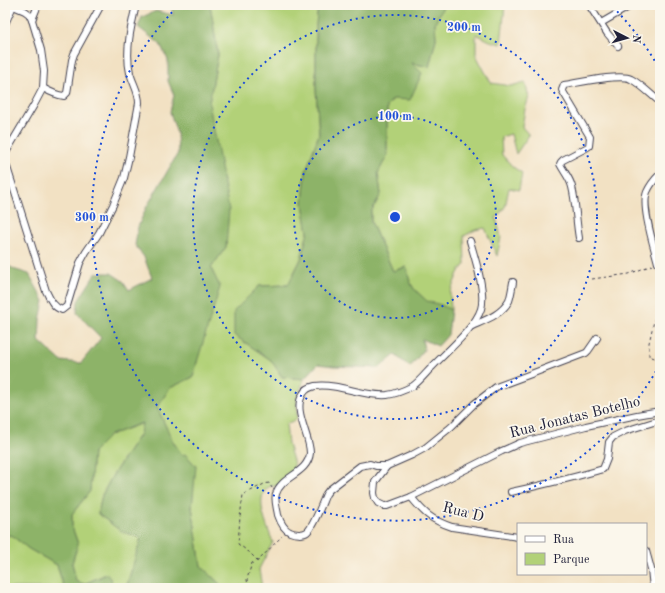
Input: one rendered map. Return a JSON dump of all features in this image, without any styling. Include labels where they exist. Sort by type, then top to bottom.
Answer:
[{"type":"street","points":[[32,20],[38,5]]},
{"type":"street","points":[[43,88],[55,95],[64,96],[67,92],[74,54],[101,5]]},
{"type":"street","points":[[5,161],[46,291],[54,306],[62,310],[67,306],[80,263],[99,233],[113,206],[127,167],[139,103],[138,93],[130,74],[129,63],[130,35],[136,5]]},
{"type":"street","points":[[589,5],[607,33],[618,46]]},
{"type":"street","points":[[601,23],[632,5]]},
{"type":"street","points":[[5,24],[12,6],[29,14],[41,50],[44,72],[43,88],[5,154]]},
{"type":"street","points":[[579,238],[572,186],[560,164],[563,160],[589,146],[590,137],[562,90],[564,85],[627,77],[631,78],[660,102]]},
{"type":"street","points":[[658,263],[652,240],[645,200],[650,186],[660,174]]},
{"type":"street","points":[[470,241],[479,277],[482,299],[481,310],[472,326],[414,385],[401,391],[386,395],[329,386],[313,386],[303,392],[300,408],[309,444],[309,458],[299,471],[285,482],[278,490],[276,495],[279,518],[287,531],[300,534],[307,532],[313,524],[326,494],[360,466],[370,464],[376,466],[387,466],[425,448],[451,427],[474,404],[496,387],[586,353],[597,338]]},
{"type":"street","points":[[472,326],[491,318],[502,309],[509,300],[513,282]]},
{"type":"street","name":"Rua Jonatas Botelho","points":[[387,466],[375,482],[374,493],[378,503],[384,506],[411,497],[520,443],[586,426],[660,411]]},
{"type":"street","points":[[511,492],[556,482],[603,468],[607,459],[609,442],[613,438],[625,431],[660,420]]},
{"type":"street","name":"Rua D","points":[[411,497],[421,510],[442,524],[452,527],[517,537]]},
{"type":"street","points":[[647,555],[651,569],[653,588]]},
{"type":"path","points":[[592,279],[629,274],[658,263]]},
{"type":"path","points":[[660,294],[649,343],[649,356],[660,360]]},
{"type":"path","points":[[258,561],[238,544],[243,496],[264,484],[269,483],[273,489],[278,490]]},
{"type":"path","points":[[248,588],[247,579],[252,563],[258,561],[287,531]]},
{"type":"green space","points":[[171,5],[210,5],[218,55],[209,103],[229,210],[226,247],[211,268],[220,287],[193,377],[170,388],[157,407],[172,440],[182,455],[185,454],[196,466],[192,507],[201,566],[224,588],[126,588],[141,538],[121,531],[98,514],[102,495],[114,473],[140,434],[142,423],[110,435],[93,452],[90,491],[72,514],[72,527],[78,544],[72,563],[76,581],[84,584],[107,574],[112,581],[105,588],[64,588],[57,565],[29,549],[11,535],[5,536],[5,264],[16,270],[29,274],[44,301],[40,320],[39,341],[61,361],[81,363],[101,338],[77,313],[78,301],[96,273],[111,273],[123,281],[129,290],[152,278],[144,257],[135,245],[138,227],[146,208],[178,153],[177,134],[170,112],[174,95],[168,81],[168,60],[160,44],[138,27],[142,17],[156,11],[173,15]]},
{"type":"green space","points":[[210,5],[318,5],[316,25],[316,89],[319,134],[306,171],[303,204],[308,232],[301,259],[288,285],[259,286],[234,335],[271,360],[282,377],[304,379],[297,399],[297,419],[286,424],[288,444],[294,464],[294,473],[280,486],[271,486],[267,488],[262,497],[262,510],[273,542],[259,569],[262,588],[224,588],[201,566],[192,507],[195,466],[182,456],[172,440],[157,407],[170,388],[193,377],[197,362],[211,268],[226,247],[217,151],[209,103],[218,55]]},
{"type":"green space","points":[[318,5],[444,5],[435,23],[436,39],[429,67],[412,63],[422,73],[410,100],[393,99],[387,106],[387,156],[378,173],[381,194],[371,212],[371,222],[393,271],[406,267],[410,282],[414,289],[427,301],[451,310],[448,335],[438,346],[422,339],[424,350],[410,367],[395,355],[379,368],[318,364],[304,379],[282,377],[271,360],[234,335],[234,311],[259,286],[288,285],[301,259],[308,232],[303,204],[306,171],[319,134],[316,89],[316,25]]},
{"type":"green space","points":[[444,5],[505,5],[501,44],[490,41],[476,34],[476,55],[491,83],[511,86],[525,82],[529,97],[522,127],[529,135],[516,154],[511,134],[501,137],[502,155],[513,167],[522,173],[519,190],[509,188],[505,207],[496,218],[501,237],[497,256],[485,228],[475,230],[464,236],[465,264],[458,273],[450,293],[451,310],[441,305],[427,302],[414,289],[410,282],[406,267],[393,271],[371,222],[371,212],[381,194],[378,173],[387,156],[387,106],[393,99],[411,63],[429,67],[436,39],[435,23]]},
{"type":"green space","points":[[143,423],[140,434],[114,473],[102,495],[98,514],[121,531],[142,538],[126,588],[105,588],[112,581],[106,574],[84,584],[76,581],[72,563],[78,544],[72,527],[72,514],[90,491],[93,452],[110,435]]},
{"type":"green space","points":[[11,535],[29,549],[57,565],[64,588],[5,588],[5,536]]}]
